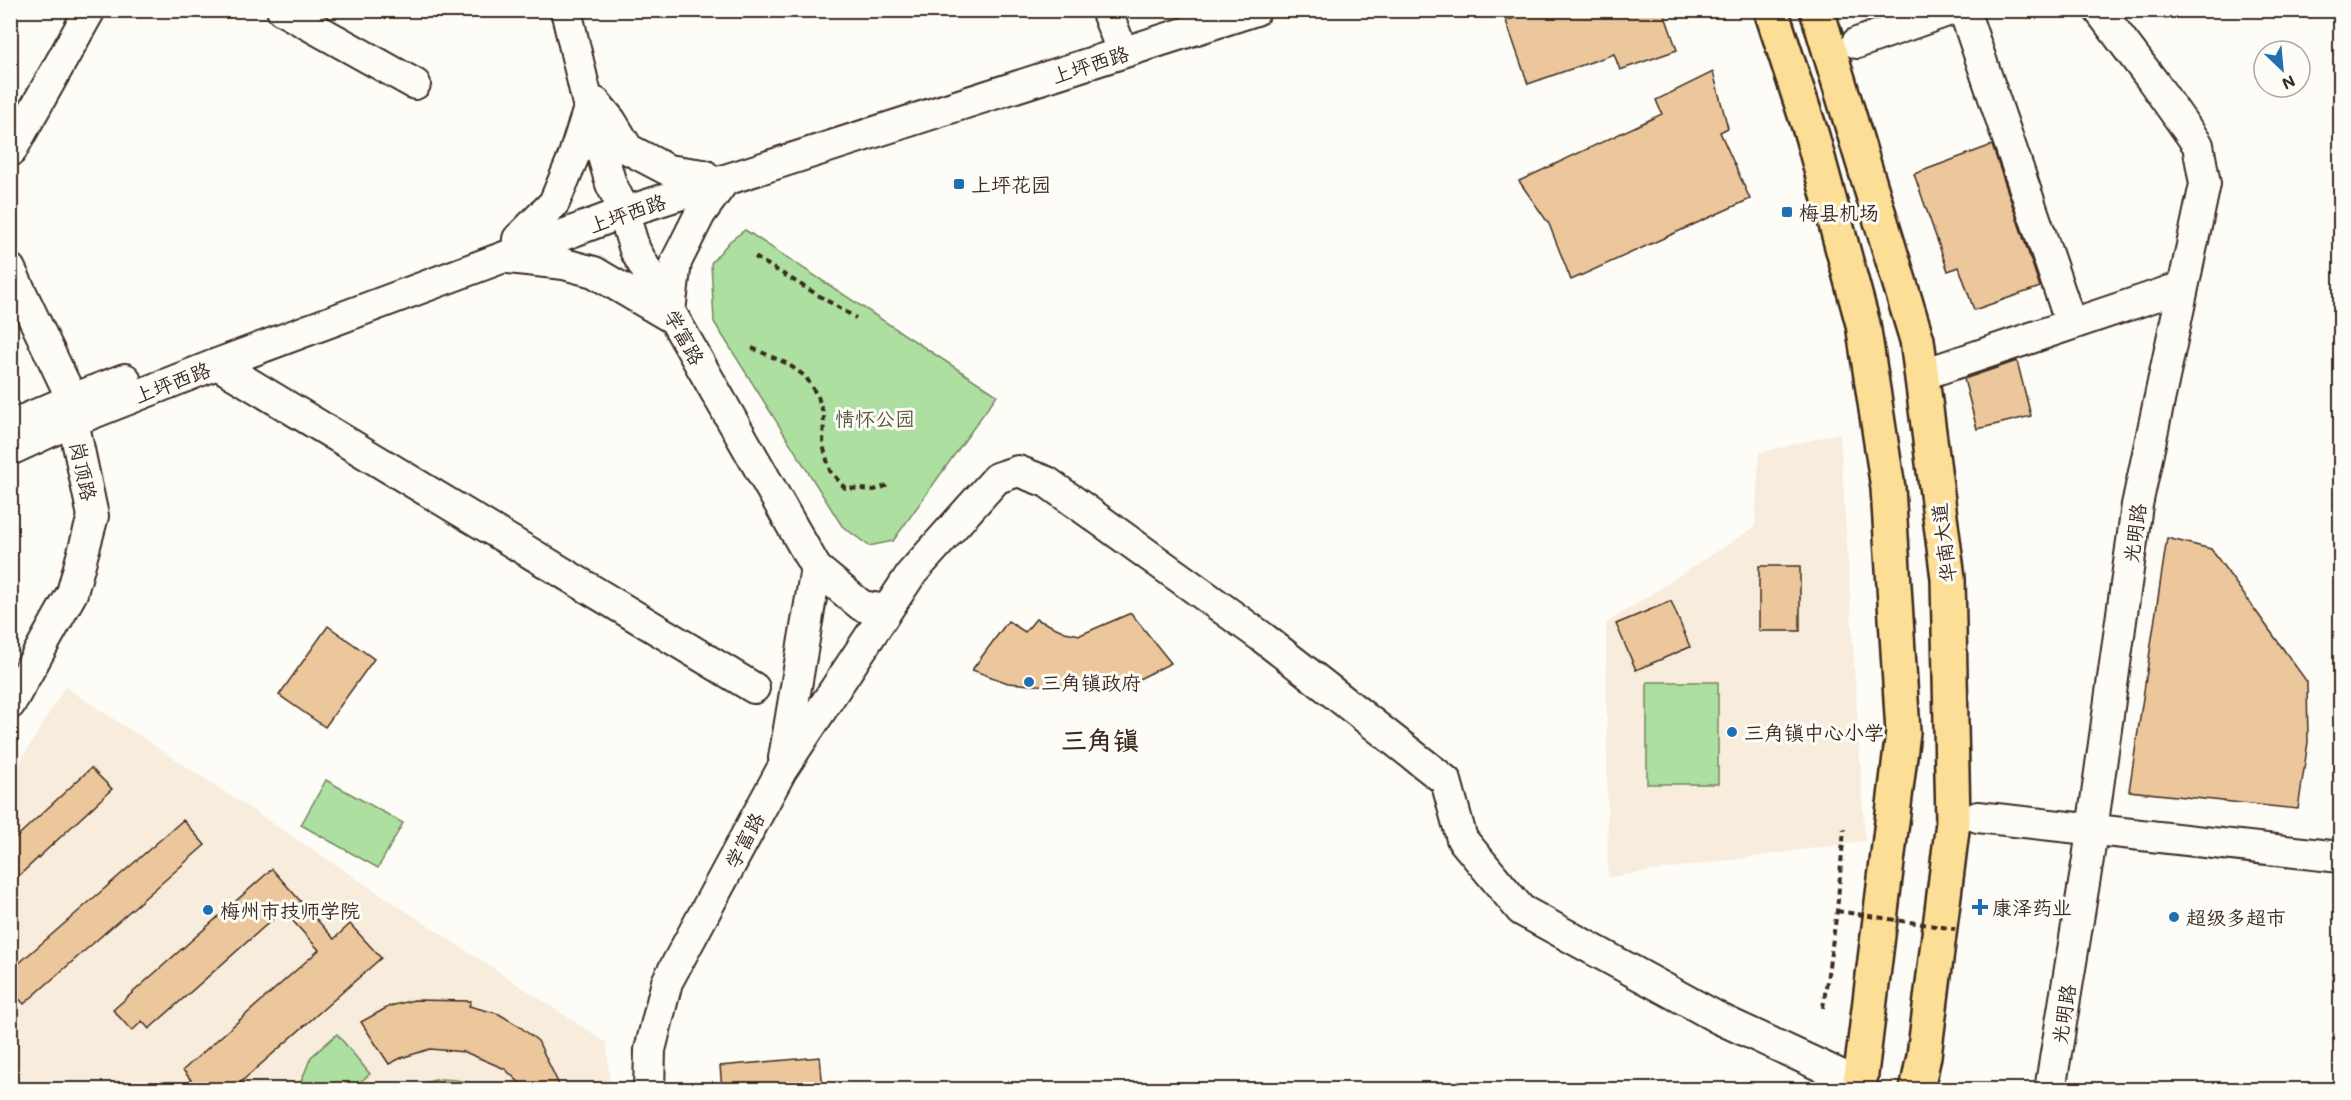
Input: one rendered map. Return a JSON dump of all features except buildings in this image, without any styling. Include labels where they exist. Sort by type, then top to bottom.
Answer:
[{"type":"main road","points":[[1771,10],[1812,136],[1863,324],[1888,488],[1903,732],[1860,1087]]},
{"type":"main road","name":"华南大道","points":[[1816,10],[1917,339],[1948,578],[1953,822],[1924,1056],[1917,1089]]},
{"type":"main road","points":[[1795,85],[1836,74]]},
{"type":"street","points":[[11,151],[90,10]]},
{"type":"street","points":[[282,10],[415,84]]},
{"type":"street","name":"学富路","points":[[546,10],[615,210],[635,250],[816,568],[862,606],[886,610]]},
{"type":"street","name":"学富路","points":[[566,10],[611,184],[615,210]]},
{"type":"street","points":[[1106,10],[1119,43]]},
{"type":"street","name":"上坪西路","points":[[10,450],[73,410],[510,248],[615,210],[1220,10]]},
{"type":"street","name":"上坪西路","points":[[714,178],[1256,10]]},
{"type":"street","points":[[1857,43],[1950,10]]},
{"type":"street","points":[[1964,10],[2071,324]]},
{"type":"street","name":"光明路","points":[[2050,1089],[2092,830],[2137,505],[2205,184],[2198,145],[2099,10]]},
{"type":"street","points":[[588,100],[611,121],[628,149],[668,170],[714,178],[700,214],[675,262],[672,315],[594,272],[510,248],[554,203],[573,158],[588,100]]},
{"type":"street","name":"上坪西路","points":[[10,426],[73,410],[217,364],[510,248]]},
{"type":"street","name":"岗顶路","points":[[10,269],[73,410],[93,516],[72,593],[10,704]]},
{"type":"street","points":[[1921,375],[2182,287]]},
{"type":"street","points":[[217,364],[754,688]]},
{"type":"street","name":"学富路","points":[[649,1089],[650,1050],[667,982],[781,771],[910,574],[998,477],[1018,471],[1047,482],[1262,637],[1446,781],[1462,838],[1521,910],[1720,1019],[1860,1087]]},
{"type":"street","points":[[781,771],[816,568]]},
{"type":"street","points":[[1978,817],[2340,856]]},
{"type":"path","points":[[755,257],[856,318]]},
{"type":"path","points":[[752,348],[788,364],[806,376],[818,397],[824,415],[823,445],[830,471],[845,488],[874,490],[889,484]]},
{"type":"path","points":[[1822,1008],[1837,911],[1844,829]]},
{"type":"path","points":[[1837,911],[1955,928]]},
{"type":"shaded area","name":"三角镇中心小学","points":[[1840,433],[1865,841],[1608,877],[1606,623],[1755,527],[1759,453]]},
{"type":"shaded area","name":"梅州市技师学院","points":[[65,687],[607,1043],[610,1089],[11,1089],[10,778]]},
{"type":"green space","name":"情怀公园","points":[[745,230],[997,395],[893,541],[869,546],[842,526],[714,322],[711,263],[730,241]]},
{"type":"green space","points":[[1647,682],[1718,682],[1718,784],[1647,784]]},
{"type":"green space","points":[[326,780],[403,823],[378,868],[301,825]]},
{"type":"green space","points":[[337,1034],[370,1074],[359,1083],[356,1089],[298,1089],[311,1057]]},
{"type":"green space","points":[[440,1079],[466,1081],[490,1089],[408,1089]]},
{"type":"place","name":"上坪花园","points":[[959,184]]},
{"type":"place","name":"梅县机场","points":[[1787,212]]},
{"type":"place","name":"三角镇政府","points":[[1029,682]]},
{"type":"place","name":"三角镇中心小学","points":[[1732,732]]},
{"type":"place","name":"康泽药业","points":[[1980,907]]},
{"type":"place","name":"梅州市技师学院","points":[[208,910]]},
{"type":"place","name":"超级多超市","points":[[2174,917]]},
{"type":"district","name":"三角镇","points":[[1100,740]]}]
